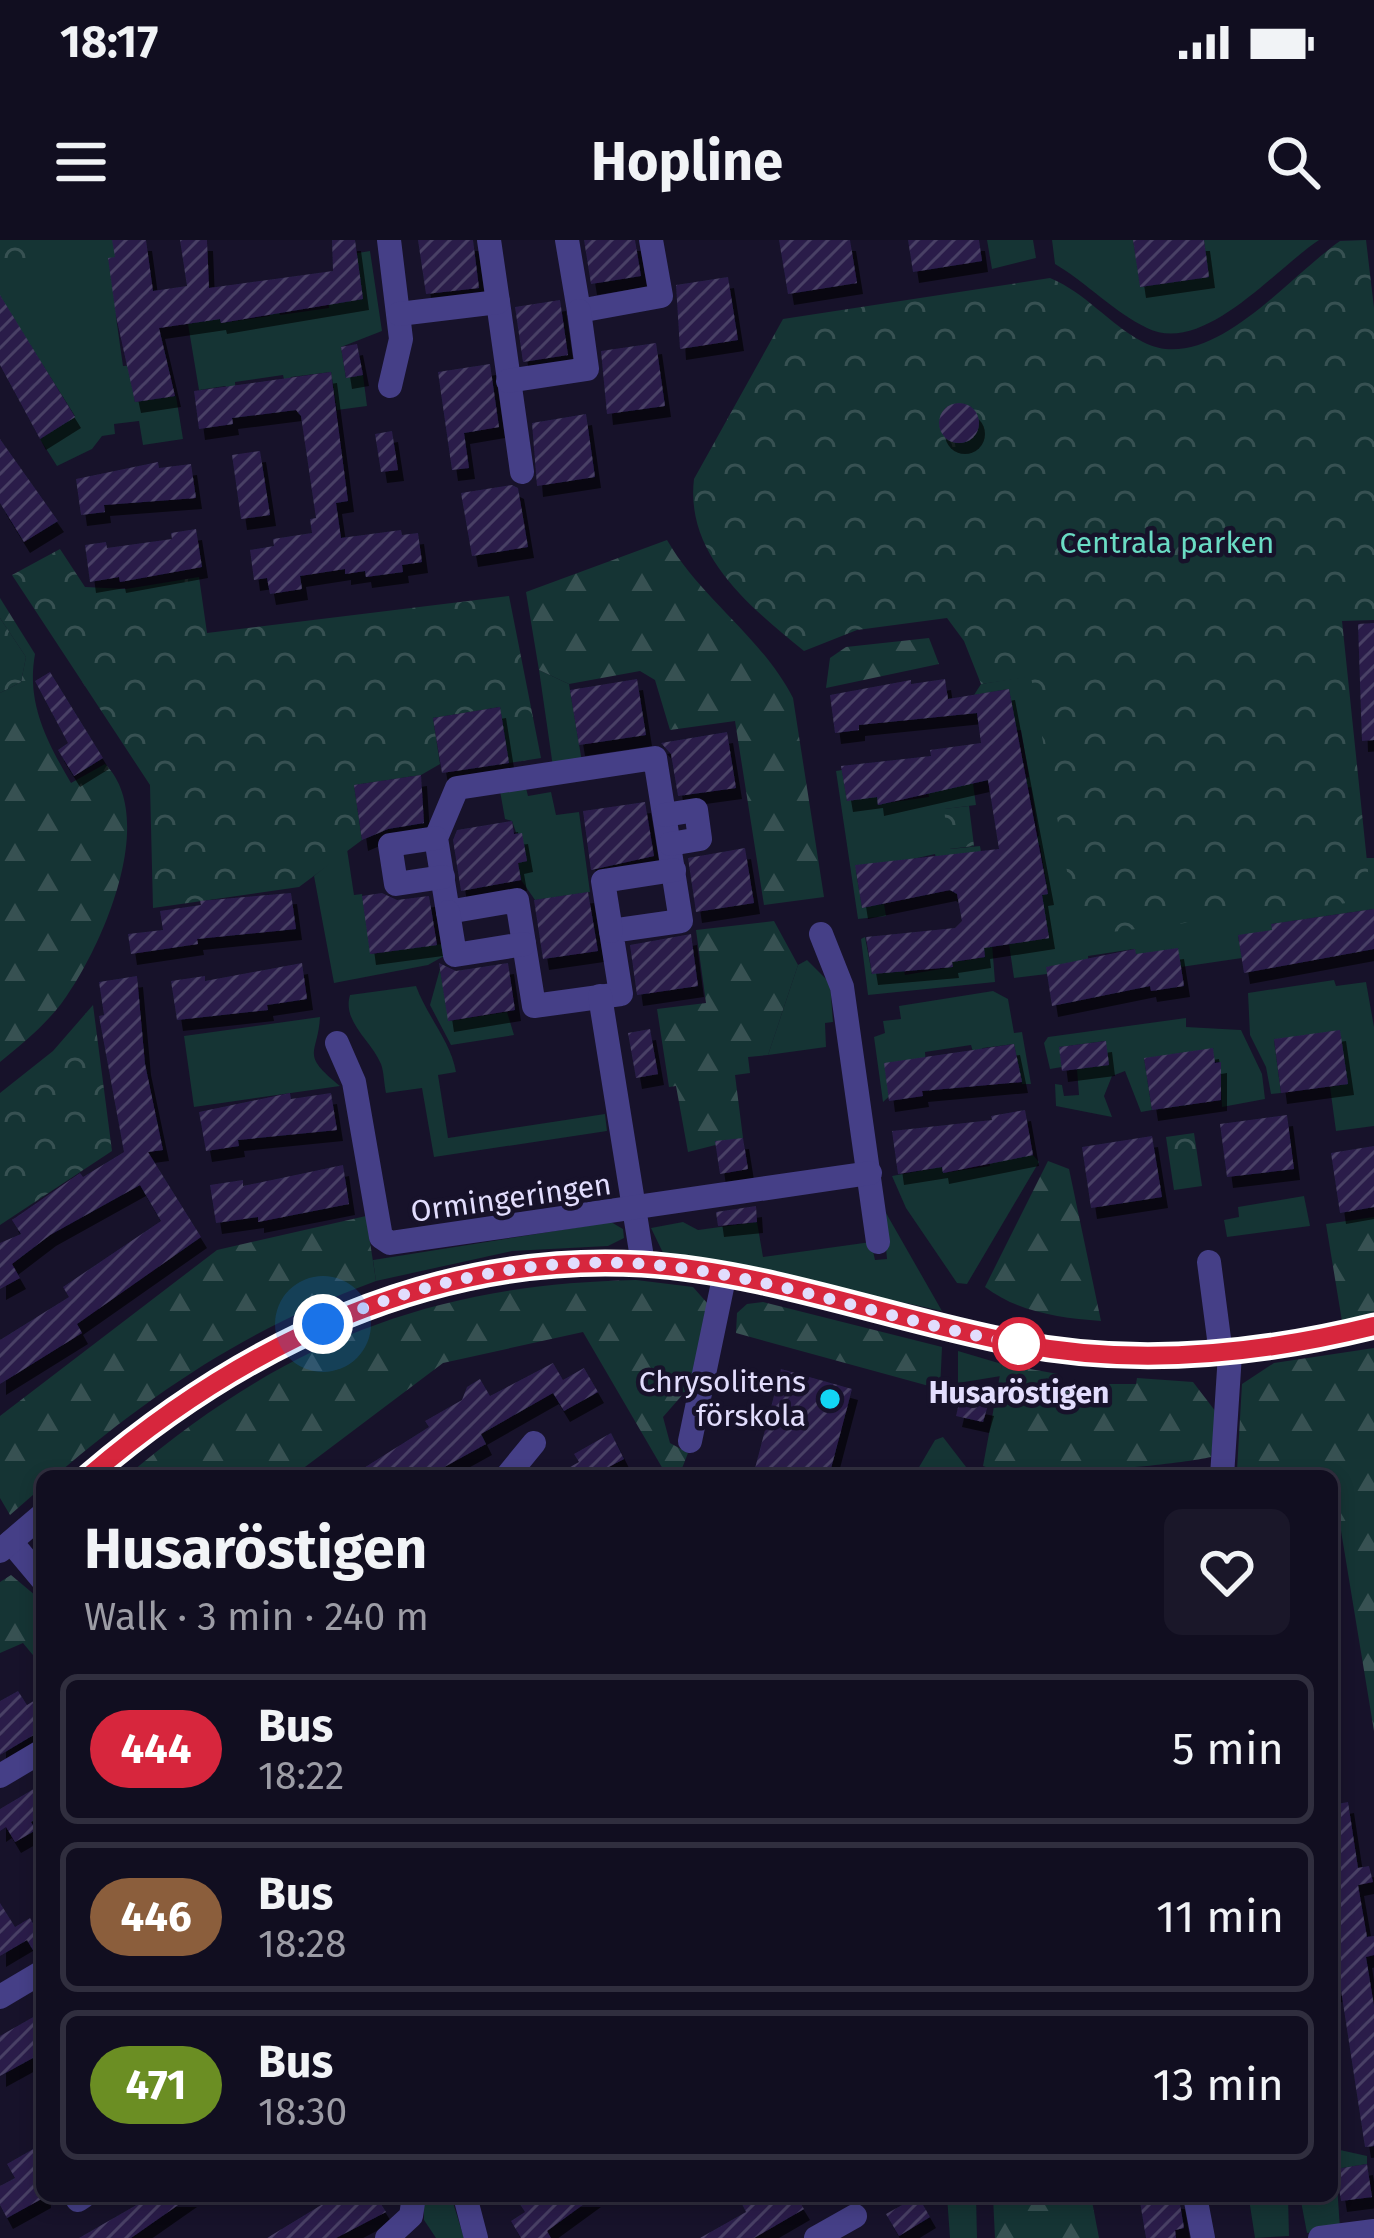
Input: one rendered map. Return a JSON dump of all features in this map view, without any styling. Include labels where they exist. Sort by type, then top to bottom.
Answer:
[{"type":"street","points":[[388,240],[400,355],[390,386]]},
{"type":"street","points":[[489,240],[523,472]]},
{"type":"street","points":[[508,381],[587,369],[568,240]]},
{"type":"street","points":[[579,311],[661,296],[651,240]]},
{"type":"street","points":[[399,314],[498,302]]},
{"type":"street","points":[[524,944],[455,955],[436,838],[457,788],[655,758],[681,921],[611,931]]},
{"type":"street","points":[[436,838],[390,845],[396,884],[442,877]]},
{"type":"street","name":"Ormingeringen","points":[[643,1264],[600,997],[620,994],[603,881],[672,857]]},
{"type":"street","points":[[448,912],[518,900],[534,1006],[600,997]]},
{"type":"street","points":[[821,934],[842,987],[878,1242]]},
{"type":"street","name":"Ormingeringen","points":[[337,1043],[354,1082],[385,1240],[400,1244],[870,1173]]},
{"type":"street","points":[[1209,1262],[1226,1354],[1222,1470]]},
{"type":"street","points":[[96,1470],[224,1376],[293,1336],[383,1298],[537,1267],[643,1264],[1072,1352],[1226,1354],[1374,1326]]},
{"type":"street","points":[[690,1441],[724,1278]]},
{"type":"street","points":[[512,1470],[534,1443]]},
{"type":"street","points":[[36,1520],[5,1546],[36,1574]]},
{"type":"street","points":[[0,1777],[36,1755]]},
{"type":"street","points":[[0,1997],[36,1976]]},
{"type":"street","points":[[387,2238],[411,2216],[413,2202]]},
{"type":"street","points":[[467,2202],[476,2238]]},
{"type":"street","points":[[1196,2202],[1203,2238]]},
{"type":"street","points":[[816,2238],[855,2216]]},
{"type":"street","points":[[1320,2238],[1374,2230]]},
{"type":"green space","points":[[0,240],[112,240],[124,249],[116,317],[123,366],[139,365],[130,375],[135,402],[176,396],[183,439],[143,445],[139,421],[114,424],[115,434],[102,436],[92,449],[57,466],[40,439],[75,416],[0,297]]},
{"type":"green space","points":[[0,240],[55,240],[58,256],[0,265]]},
{"type":"green space","points":[[987,240],[1033,240],[1036,258],[992,269]]},
{"type":"green space","points":[[1052,240],[1133,240],[1141,287],[1208,277],[1204,240],[1319,240],[1214,321],[1169,334],[1135,321],[1055,264]]},
{"type":"green space","name":"Centrala parken","points":[[1366,240],[1374,308],[1374,620],[1342,621],[1371,900],[1079,936],[1031,677],[981,684],[964,641],[947,618],[857,630],[804,651],[725,577],[700,532],[694,479],[783,319],[1050,278],[1143,342],[1168,349],[1194,346],[1246,318],[1340,241]]},
{"type":"green space","points":[[370,251],[382,331],[341,347],[346,378],[363,375],[367,406],[337,410],[331,372],[291,377],[286,388],[283,375],[235,382],[236,394],[225,386],[199,390],[188,324],[211,320],[219,312],[222,323],[270,316],[269,306],[278,305],[280,315],[329,308],[328,297],[337,303],[362,299],[352,254]]},
{"type":"green space","points":[[667,540],[765,656],[793,698],[824,897],[764,905],[735,721],[670,730],[655,680],[640,671],[569,684],[539,670],[526,592]]},
{"type":"green space","points":[[60,549],[85,587],[126,589],[199,577],[207,633],[509,596],[541,758],[509,763],[500,707],[433,718],[440,764],[421,775],[354,785],[362,840],[299,887],[153,908],[150,785],[12,575]]},
{"type":"green space","points":[[0,598],[35,654],[36,706],[71,783],[105,764],[120,788],[127,817],[118,885],[92,952],[54,1012],[0,1062],[0,693],[21,682],[26,657],[0,618]]},
{"type":"green space","points":[[0,618],[26,657],[21,682],[0,693]]},
{"type":"green space","points":[[929,638],[939,664],[826,688],[830,658],[846,647]]},
{"type":"green space","points":[[539,670],[569,684],[582,762],[553,767]]},
{"type":"green space","points":[[1031,676],[1370,900],[1366,858],[1374,858],[1374,909],[1272,924],[1273,937],[1238,936],[1242,958],[1181,967],[1137,961],[1134,949],[1088,956],[1089,969],[1047,967],[1047,974],[1014,978],[1009,944],[1048,938],[1032,896],[1048,893],[1040,845],[1026,847],[1025,839],[1039,836],[1031,787],[1018,789],[1017,780],[1029,777],[1021,730],[1009,731],[1014,719],[1009,689],[974,695],[981,684]]},
{"type":"green space","points":[[968,747],[976,805],[945,809],[950,849],[980,846],[987,887],[937,863],[935,854],[856,872],[862,907],[884,904],[886,916],[858,919],[836,771],[842,770],[847,801],[876,791],[879,804],[929,797],[927,783]]},
{"type":"green space","points":[[526,788],[528,796],[551,792],[556,815],[579,812],[590,892],[535,900],[521,880],[518,863],[526,861],[512,821],[505,819],[500,791]]},
{"type":"green space","points":[[969,806],[974,846],[949,849],[944,809]]},
{"type":"green space","points":[[347,849],[354,895],[362,894],[371,954],[442,944],[444,956],[428,965],[334,983],[314,876]]},
{"type":"green space","points":[[990,918],[995,982],[868,995],[861,939],[865,937],[872,974],[902,960],[905,975],[952,967],[951,956],[962,961],[985,957],[979,919]]},
{"type":"green space","points":[[774,921],[798,965],[768,1055],[748,1057],[750,1073],[735,1075],[743,1138],[688,1152],[676,1086],[669,1087],[657,1009],[706,1003],[696,930]]},
{"type":"green space","points":[[807,960],[830,983],[833,1022],[825,1023],[826,1047],[768,1055],[798,965]]},
{"type":"green space","points":[[440,969],[449,1021],[507,1012],[514,1035],[451,1045],[430,1005]]},
{"type":"green space","points":[[1334,980],[1336,986],[1366,982],[1374,1027],[1374,1126],[1336,1131],[1330,1087],[1347,1084],[1274,1040],[1281,1093],[1271,1094],[1266,1067],[1250,1035],[1248,993]]},
{"type":"green space","points":[[416,986],[456,1072],[438,1075],[448,1138],[605,1114],[607,1131],[434,1157],[422,1088],[386,1093],[381,1064],[354,1022],[349,1005],[350,995]]},
{"type":"green space","points":[[993,991],[1008,999],[1014,1033],[1022,1032],[1031,1084],[1022,1084],[1014,1044],[983,1048],[974,1055],[971,1045],[925,1052],[926,1063],[883,1102],[874,1037],[885,1033],[883,1021],[901,1019],[899,1006]]},
{"type":"green space","points":[[93,1005],[112,1151],[0,1225],[0,1093],[53,1051]]},
{"type":"green space","points":[[320,1017],[315,1060],[340,1086],[194,1107],[184,1036]]},
{"type":"green space","points":[[1186,1018],[1186,1027],[1241,1030],[1262,1074],[1265,1099],[1222,1107],[1220,1062],[1144,1058],[1152,1110],[1141,1112],[1125,1071],[1112,1076],[1104,1096],[1112,1117],[1056,1106],[1055,1084],[1062,1085],[1064,1096],[1079,1095],[1077,1069],[1108,1065],[1105,1041],[1060,1047],[1062,1067],[1050,1069],[1044,1043],[1048,1037]]},
{"type":"green space","points":[[1194,1133],[1202,1186],[1174,1190],[1166,1137]]},
{"type":"green space","points":[[989,1155],[1033,1155],[1039,1162],[967,1284],[957,1283],[906,1208],[892,1176],[930,1169],[940,1160],[943,1173],[990,1166]]},
{"type":"green space","points":[[1048,1161],[1069,1169],[1101,1321],[1040,1312],[985,1287]]},
{"type":"green space","points":[[1304,1196],[1310,1226],[1227,1237],[1224,1220],[1239,1217],[1238,1207]]},
{"type":"green space","points":[[882,1206],[942,1311],[768,1273],[665,1257],[651,1228],[683,1222],[698,1230],[757,1222],[763,1257],[871,1242],[875,1260],[887,1259]]},
{"type":"green space","points":[[366,1216],[376,1281],[287,1319],[206,1364],[130,1415],[62,1470],[36,1470],[36,1492],[10,1515],[0,1498],[0,1416],[217,1250]]},
{"type":"green space","points":[[1374,1217],[1374,1312],[1342,1321],[1326,1224]]},
{"type":"green space","points":[[611,1222],[623,1229],[624,1238],[608,1246],[512,1251],[376,1281],[373,1260]]},
{"type":"green space","points":[[636,1280],[693,1287],[708,1304],[691,1385],[663,1417],[670,1443],[688,1453],[681,1470],[664,1470],[583,1332],[443,1363],[301,1470],[135,1470],[244,1390],[363,1330],[426,1309],[562,1284]]},
{"type":"green space","points":[[763,1302],[942,1347],[940,1389],[736,1333],[737,1313],[747,1304]]},
{"type":"green space","points":[[1374,1348],[1374,1731],[1338,1512],[1338,1470],[1237,1470],[1242,1384],[1274,1363]]},
{"type":"green space","points":[[958,1351],[1002,1364],[1001,1376],[958,1383]]},
{"type":"green space","points":[[1002,1364],[1058,1374],[1059,1384],[1136,1384],[1137,1378],[1193,1382],[1216,1412],[1211,1457],[1087,1470],[983,1466]]},
{"type":"green space","points":[[943,1437],[968,1470],[917,1470],[935,1440]]},
{"type":"green space","points":[[11,1575],[36,1596],[36,1659],[23,1643],[0,1653],[0,1582]]},
{"type":"green space","points":[[1338,2145],[1340,2150],[1367,2156],[1367,2164],[1338,2169]]},
{"type":"green space","points":[[1338,2199],[1340,2229],[1307,2233],[1301,2202]]},
{"type":"green space","points":[[424,2202],[453,2202],[464,2238],[436,2238],[424,2220]]},
{"type":"green space","points":[[947,2202],[976,2202],[977,2238],[950,2238]]},
{"type":"green space","points":[[993,2202],[1092,2202],[1099,2238],[995,2238]]},
{"type":"green space","points":[[1249,2202],[1288,2202],[1289,2236],[1255,2238]]},
{"type":"building","points":[[112,240],[146,240],[153,291],[187,286],[180,240],[207,240],[209,288],[333,271],[332,240],[355,240],[363,299],[221,323],[220,319],[159,328],[175,396],[135,402],[116,316],[108,258],[115,257]]},
{"type":"building","points":[[418,240],[473,240],[479,288],[426,294]]},
{"type":"building","points":[[584,240],[635,240],[641,276],[591,284]]},
{"type":"building","points":[[779,240],[850,240],[857,283],[788,294]]},
{"type":"building","points":[[908,240],[979,240],[982,261],[913,272]]},
{"type":"building","points":[[1133,240],[1204,240],[1209,277],[1140,287]]},
{"type":"building","points":[[728,277],[738,340],[680,349],[676,285]]},
{"type":"building","points":[[0,295],[75,417],[40,439],[0,365]]},
{"type":"building","points":[[560,300],[568,355],[523,362],[515,307]]},
{"type":"building","points":[[656,343],[665,406],[607,414],[601,351]]},
{"type":"building","points":[[357,344],[363,375],[346,378],[341,347]]},
{"type":"building","points":[[490,364],[499,427],[464,433],[469,468],[452,470],[438,372]]},
{"type":"building","points":[[331,372],[348,501],[336,503],[341,538],[401,530],[402,535],[418,533],[422,562],[402,565],[403,572],[366,577],[365,571],[345,574],[345,569],[300,576],[302,589],[270,594],[267,578],[254,580],[250,550],[274,546],[273,539],[312,533],[310,519],[316,518],[301,416],[296,410],[232,418],[233,424],[199,429],[194,391]]},
{"type":"building","points":[[959,403],[973,409],[979,423],[973,437],[959,443],[945,437],[939,423],[945,409]]},
{"type":"building","points":[[586,414],[595,477],[537,486],[532,423]]},
{"type":"building","points":[[392,431],[398,470],[381,472],[375,434]]},
{"type":"building","points":[[0,439],[58,521],[24,542],[0,503]]},
{"type":"building","points":[[260,451],[270,515],[241,519],[232,455]]},
{"type":"building","points":[[158,462],[159,468],[191,464],[196,498],[104,505],[105,512],[81,515],[76,479]]},
{"type":"building","points":[[518,488],[528,547],[472,556],[461,493]]},
{"type":"building","points":[[196,529],[202,567],[120,582],[119,577],[90,582],[85,545],[106,542],[107,548],[172,539],[171,533]]},
{"type":"building","points":[[1374,623],[1374,740],[1362,741],[1358,624]]},
{"type":"building","points":[[50,672],[103,758],[74,776],[58,750],[68,743],[35,681]]},
{"type":"building","points":[[637,679],[646,735],[579,745],[570,690]]},
{"type":"building","points":[[945,679],[948,699],[1009,689],[1048,894],[1042,895],[1049,938],[984,948],[985,957],[952,962],[953,967],[872,974],[866,937],[955,928],[962,921],[957,894],[950,890],[862,908],[855,865],[999,849],[988,780],[878,805],[877,797],[847,801],[841,766],[931,756],[930,750],[981,743],[977,713],[859,725],[859,730],[835,733],[830,695],[911,680],[911,684]]},
{"type":"building","points":[[500,707],[509,763],[442,773],[433,718]]},
{"type":"building","points":[[727,732],[736,788],[678,796],[671,754],[661,743]]},
{"type":"building","points":[[421,775],[424,823],[388,829],[362,840],[354,785]]},
{"type":"building","points":[[645,802],[654,856],[591,870],[583,811]]},
{"type":"building","points":[[512,821],[514,834],[522,833],[527,861],[518,863],[521,880],[461,891],[453,840],[457,830]]},
{"type":"building","points":[[745,848],[754,903],[696,912],[688,858]]},
{"type":"building","points":[[588,892],[598,951],[543,959],[534,900]]},
{"type":"building","points":[[291,893],[296,929],[197,939],[198,944],[131,954],[128,934],[163,930],[160,911],[201,905],[200,901]]},
{"type":"building","points":[[382,893],[397,900],[429,896],[437,945],[370,954],[362,896]]},
{"type":"building","points":[[1374,909],[1374,949],[1244,973],[1238,935],[1272,930],[1271,924]]},
{"type":"building","points":[[691,934],[698,986],[637,995],[630,945]]},
{"type":"building","points":[[1178,948],[1184,986],[1151,991],[1150,986],[1052,1006],[1046,967],[1135,949],[1136,954]]},
{"type":"building","points":[[302,963],[307,999],[267,1005],[268,1010],[177,1020],[171,981],[205,976],[205,981]]},
{"type":"building","points":[[439,963],[456,971],[508,963],[515,1010],[448,1021]]},
{"type":"building","points":[[137,976],[145,1064],[163,1150],[148,1152],[201,1237],[77,1324],[82,1333],[0,1384],[0,1340],[69,1297],[63,1287],[161,1221],[140,1185],[50,1235],[12,1264],[20,1278],[0,1289],[0,1243],[21,1234],[12,1220],[80,1173],[83,1177],[124,1152],[99,1016],[104,1015],[99,982]]},
{"type":"building","points":[[650,1029],[658,1074],[636,1078],[628,1033]]},
{"type":"building","points":[[1340,1030],[1348,1084],[1281,1093],[1274,1039]]},
{"type":"building","points":[[1106,1041],[1109,1065],[1062,1071],[1059,1047]]},
{"type":"building","points":[[1014,1044],[1022,1082],[922,1091],[923,1096],[889,1101],[884,1063]]},
{"type":"building","points":[[1213,1048],[1215,1063],[1221,1062],[1221,1100],[1152,1110],[1144,1058]]},
{"type":"building","points":[[290,1093],[291,1099],[331,1093],[337,1130],[238,1140],[239,1146],[206,1151],[199,1112]]},
{"type":"building","points":[[1025,1110],[1033,1155],[943,1173],[942,1167],[898,1174],[892,1131],[992,1120],[991,1116]]},
{"type":"building","points":[[1287,1115],[1294,1169],[1227,1177],[1220,1124]]},
{"type":"building","points":[[1152,1136],[1162,1197],[1091,1208],[1082,1147]]},
{"type":"building","points":[[743,1138],[748,1169],[720,1174],[715,1141]]},
{"type":"building","points":[[1374,1146],[1374,1207],[1340,1213],[1331,1153]]},
{"type":"building","points":[[343,1165],[349,1204],[258,1222],[258,1217],[216,1223],[210,1185],[243,1180],[243,1186]]},
{"type":"building","points":[[756,1206],[757,1222],[718,1226],[716,1212]]},
{"type":"building","points":[[553,1363],[563,1380],[584,1368],[598,1392],[564,1411],[553,1393],[481,1434],[486,1444],[439,1470],[361,1470],[429,1427],[425,1421],[462,1400],[467,1387],[480,1379],[490,1396]]},
{"type":"building","points":[[781,1369],[852,1389],[831,1470],[755,1470]]},
{"type":"building","points":[[960,1399],[988,1405],[983,1422],[956,1416]]},
{"type":"building","points":[[611,1433],[624,1459],[603,1470],[565,1470],[579,1462],[574,1454]]},
{"type":"building","points":[[18,1691],[27,1705],[36,1700],[36,1734],[0,1755],[0,1701]]},
{"type":"building","points":[[36,1788],[36,1819],[31,1822],[36,1830],[15,1842],[6,1827],[0,1831],[0,1809]]},
{"type":"building","points":[[1348,1802],[1358,1868],[1369,1866],[1373,1882],[1358,1885],[1367,1937],[1374,1936],[1374,1955],[1366,1957],[1374,2006],[1374,2146],[1365,2147],[1338,1991],[1338,1804]]},
{"type":"building","points":[[0,1903],[15,1927],[30,1918],[36,1924],[36,1955],[27,1940],[0,1956]]},
{"type":"building","points":[[36,2015],[36,2056],[0,2076],[0,2036]]},
{"type":"building","points":[[36,2147],[36,2202],[7,2218],[0,2205],[0,2186],[15,2178],[7,2164]]},
{"type":"building","points":[[1367,2164],[1372,2197],[1341,2201],[1338,2169]]},
{"type":"building","points":[[142,2202],[182,2202],[131,2238],[79,2238]]},
{"type":"building","points":[[326,2202],[380,2202],[386,2212],[336,2238],[267,2238]]},
{"type":"building","points":[[519,2202],[587,2202],[547,2231],[551,2238],[521,2238],[511,2221],[525,2212]]},
{"type":"building","points":[[741,2202],[800,2202],[804,2209],[754,2238],[700,2238],[746,2212]]},
{"type":"building","points":[[907,2202],[921,2202],[930,2217],[899,2236],[886,2214]]},
{"type":"building","points":[[1140,2202],[1180,2202],[1184,2228],[1175,2230],[1176,2238],[1146,2238]]},
{"type":"bus line","name":"444","points":[[96,1470],[181,1403],[293,1336],[383,1298],[537,1267],[643,1264],[798,1291],[1014,1343],[1111,1355],[1264,1351],[1374,1326]]},
{"type":"place","name":"Husaröstigen","points":[[1019,1344]]},
{"type":"place","name":"Chrysolitens förskola","points":[[830,1399]]},
{"type":"route","points":[[323,1324],[383,1298],[454,1281],[537,1267],[643,1264],[798,1291],[1019,1344]]}]
